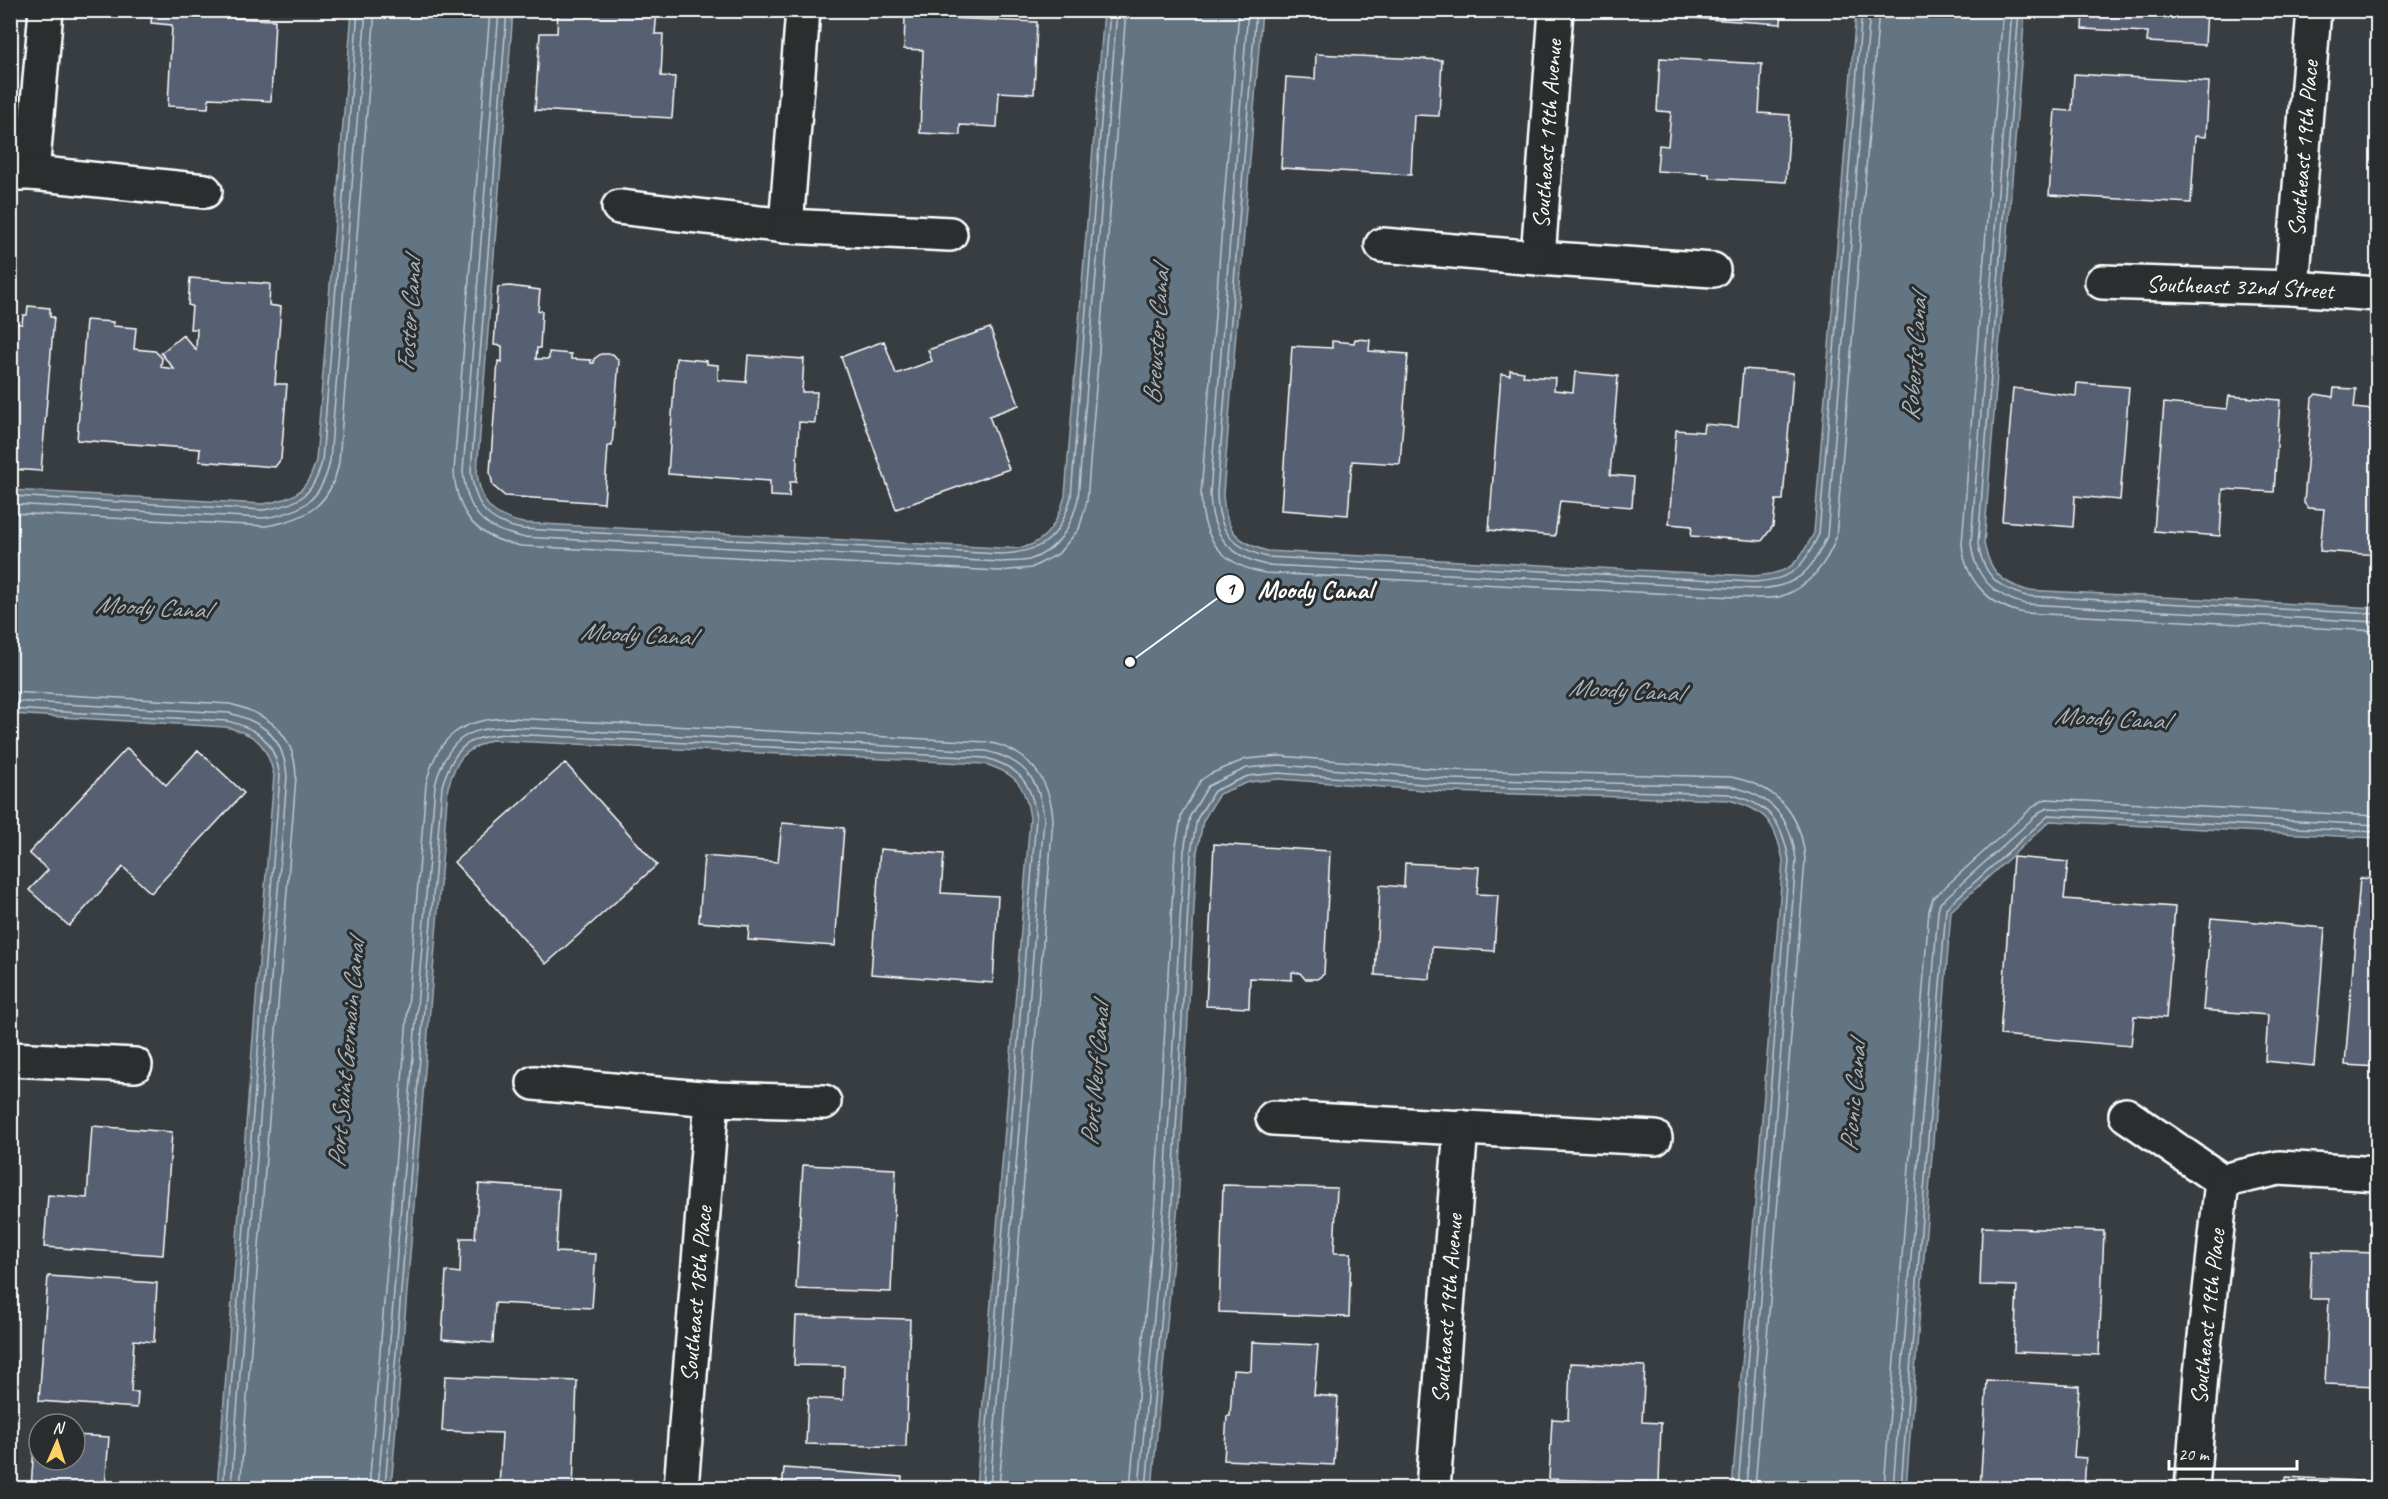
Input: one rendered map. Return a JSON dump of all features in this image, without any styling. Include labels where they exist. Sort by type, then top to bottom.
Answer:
[{"type":"street","points":[[46,10],[21,173],[205,191]]},
{"type":"street","points":[[786,226],[803,10]]},
{"type":"street","name":"Southeast 19th Avenue","points":[[1538,258],[1556,10]]},
{"type":"street","name":"Southeast 19th Place","points":[[2292,288],[2314,10]]},
{"type":"street","points":[[618,207],[786,226],[950,234]]},
{"type":"street","name":"Southeast 19th Avenue","points":[[1382,246],[1713,270]]},
{"type":"street","name":"Southeast 32nd Street","points":[[2102,282],[2292,288],[2378,294]]},
{"type":"street","points":[[10,1059],[135,1065]]},
{"type":"street","points":[[534,1083],[712,1100],[824,1102]]},
{"type":"street","name":"Southeast 18th Place","points":[[681,1488],[712,1100]]},
{"type":"street","points":[[2126,1115],[2222,1181],[2279,1168],[2378,1174]]},
{"type":"street","points":[[1273,1118],[1655,1138]]},
{"type":"street","name":"Southeast 19th Avenue","points":[[1432,1488],[1461,1127]]},
{"type":"street","name":"Southeast 19th Place","points":[[2192,1488],[2201,1374],[2222,1181]]},
{"type":"water","points":[[1262,10],[1223,494],[1226,516],[1233,532],[1246,543],[1267,551],[1754,576],[1777,573],[1792,565],[1803,553],[1814,533],[1856,11],[2025,11],[1984,544],[1989,561],[2003,579],[2026,590],[2377,608],[2377,838],[2050,821],[1951,911],[1906,1488],[1732,1488],[1783,860],[1776,836],[1767,820],[1752,808],[1729,800],[1448,792],[1279,779],[1249,782],[1219,794],[1203,821],[1197,852],[1178,1204],[1152,1488],[976,1488],[1030,818],[1025,797],[1018,782],[1005,772],[985,764],[491,740],[462,757],[448,787],[391,1488],[217,1488],[274,775],[267,755],[259,742],[245,733],[226,727],[11,714],[11,490],[263,504],[283,500],[304,487],[316,460],[352,11],[513,11],[477,472],[481,492],[490,507],[503,517],[523,523],[1000,548],[1025,547],[1033,544],[1047,534],[1052,527],[1065,496],[1104,11]]},
{"type":"building","points":[[152,10],[233,10],[233,18],[275,20],[271,101],[209,98],[208,108],[168,106],[172,25],[151,23]]},
{"type":"building","points":[[558,10],[657,11],[655,34],[663,34],[661,76],[675,77],[672,118],[535,110],[540,33],[557,33]]},
{"type":"building","points":[[1678,10],[1782,10],[1781,24],[1678,17]]},
{"type":"building","points":[[2083,10],[2207,10],[2205,45],[2147,42],[2148,32],[2082,29]]},
{"type":"building","points":[[905,16],[1037,22],[1034,94],[999,92],[997,127],[960,125],[960,135],[920,133],[923,50],[904,49]]},
{"type":"building","points":[[1316,54],[1442,60],[1439,116],[1414,115],[1411,175],[1281,168],[1286,77],[1315,79]]},
{"type":"building","points":[[1660,58],[1762,64],[1759,113],[1790,115],[1786,182],[1709,178],[1709,174],[1657,171],[1659,145],[1668,146],[1671,112],[1657,111]]},
{"type":"building","points":[[2074,74],[2209,82],[2206,137],[2195,136],[2191,203],[2049,195],[2055,110],[2072,111]]},
{"type":"building","points":[[190,278],[270,284],[269,305],[281,307],[275,384],[287,384],[281,459],[275,467],[199,461],[200,449],[77,440],[86,320],[113,322],[113,326],[136,328],[134,349],[155,351],[162,358],[161,367],[174,369],[161,353],[183,335],[196,350],[197,329],[190,329],[192,306],[188,305]]},
{"type":"building","points":[[510,286],[540,290],[538,311],[542,311],[540,348],[537,348],[536,359],[549,359],[549,352],[571,354],[571,359],[591,360],[591,363],[594,363],[594,359],[601,354],[613,354],[619,361],[612,446],[608,446],[604,503],[505,496],[493,486],[490,472],[498,361],[502,362],[502,346],[494,345],[498,287]]},
{"type":"building","points":[[28,306],[50,308],[50,317],[54,317],[41,471],[10,469],[10,323],[22,324],[23,315],[27,315]]},
{"type":"building","points":[[990,328],[1019,405],[989,416],[1009,469],[896,509],[841,357],[884,341],[896,374],[932,361],[928,350]]},
{"type":"building","points":[[1355,339],[1370,340],[1369,351],[1408,354],[1400,464],[1352,461],[1348,515],[1281,510],[1292,346],[1332,348],[1332,341],[1354,343]]},
{"type":"building","points":[[748,355],[804,359],[802,392],[817,392],[815,423],[799,422],[796,482],[790,482],[789,497],[770,496],[770,481],[668,474],[676,358],[707,361],[707,364],[718,365],[718,380],[746,382]]},
{"type":"building","points":[[1743,369],[1793,373],[1783,500],[1776,500],[1773,526],[1762,541],[1691,536],[1692,526],[1669,524],[1676,430],[1703,432],[1704,424],[1738,427]]},
{"type":"building","points":[[1510,370],[1524,372],[1523,376],[1555,378],[1554,390],[1573,392],[1575,372],[1618,376],[1610,475],[1634,477],[1632,507],[1560,501],[1555,536],[1489,530],[1501,374],[1510,375]]},
{"type":"building","points":[[2077,383],[2129,387],[2120,500],[2075,496],[2073,527],[2002,521],[2013,388],[2076,396]]},
{"type":"building","points":[[2375,383],[2378,383],[2378,555],[2320,551],[2324,509],[2308,508],[2304,503],[2312,398],[2316,394],[2333,397],[2334,388],[2356,389],[2354,408],[2373,410]]},
{"type":"building","points":[[2229,396],[2280,400],[2274,492],[2223,489],[2220,536],[2154,531],[2164,403],[2227,409]]},
{"type":"building","points":[[127,748],[166,785],[198,750],[244,793],[151,893],[123,867],[69,926],[29,890],[48,870],[29,853]]},
{"type":"building","points":[[565,763],[657,865],[546,964],[454,862]]},
{"type":"building","points":[[782,823],[844,828],[835,946],[748,940],[749,926],[699,922],[704,856],[778,862]]},
{"type":"building","points":[[1214,844],[1330,851],[1324,974],[1317,979],[1305,979],[1300,973],[1292,972],[1292,980],[1250,978],[1249,1008],[1206,1006]]},
{"type":"building","points":[[880,849],[944,854],[941,893],[998,896],[993,983],[871,974]]},
{"type":"building","points":[[2013,857],[2068,862],[2064,899],[2175,907],[2166,1018],[2134,1016],[2131,1046],[2000,1035]]},
{"type":"building","points":[[1405,863],[1479,867],[1477,894],[1498,895],[1494,951],[1432,947],[1430,979],[1375,975],[1380,885],[1404,887]]},
{"type":"building","points":[[2360,878],[2378,879],[2378,1067],[2345,1065]]},
{"type":"building","points":[[2211,918],[2325,928],[2314,1066],[2265,1061],[2268,1015],[2203,1010]]},
{"type":"building","points":[[92,1126],[172,1132],[163,1255],[44,1247],[48,1195],[87,1198]]},
{"type":"building","points":[[803,1165],[896,1169],[891,1292],[796,1289]]},
{"type":"building","points":[[479,1184],[559,1189],[556,1252],[596,1254],[592,1308],[495,1303],[493,1343],[442,1339],[446,1271],[460,1273],[461,1238],[475,1238]]},
{"type":"building","points":[[1223,1185],[1337,1188],[1334,1253],[1351,1253],[1349,1317],[1219,1312]]},
{"type":"building","points":[[1982,1227],[2104,1231],[2099,1355],[2014,1352],[2017,1286],[1980,1285]]},
{"type":"building","points":[[2312,1251],[2378,1253],[2378,1386],[2325,1384],[2329,1299],[2310,1299]]},
{"type":"building","points":[[48,1276],[157,1283],[154,1342],[134,1340],[131,1392],[138,1392],[137,1408],[39,1401]]},
{"type":"building","points":[[796,1316],[910,1319],[906,1447],[806,1444],[808,1398],[843,1400],[844,1366],[794,1365]]},
{"type":"building","points":[[1252,1342],[1318,1345],[1314,1395],[1338,1397],[1334,1465],[1224,1460],[1233,1370],[1251,1371]]},
{"type":"building","points":[[1570,1363],[1645,1366],[1642,1422],[1661,1423],[1659,1483],[1549,1479],[1552,1419],[1568,1420]]},
{"type":"building","points":[[445,1376],[577,1381],[573,1488],[499,1488],[502,1433],[442,1431]]},
{"type":"building","points":[[1987,1380],[2079,1386],[2074,1457],[2086,1458],[2084,1488],[1980,1488]]},
{"type":"building","points":[[87,1436],[109,1437],[105,1488],[31,1488],[32,1472],[87,1472]]},
{"type":"building","points":[[784,1468],[902,1477],[901,1488],[782,1488]]},
{"type":"building","points":[[2286,1477],[2378,1482],[2378,1488],[2286,1488]]},
{"type":"place","name":"Moody Canal","points":[[1130,662]]},
{"type":"water label","name":"Foster Canal","points":[[409,315]]},
{"type":"water label","name":"Brewster Canal","points":[[1156,336]]},
{"type":"water label","name":"Roberts Canal","points":[[1914,358]]},
{"type":"water label","name":"Port Saint Germain Canal","points":[[346,1054]]},
{"type":"water label","name":"Port Neuf Canal","points":[[1095,1075]]},
{"type":"water label","name":"Picnic Canal","points":[[1853,1097]]}]
